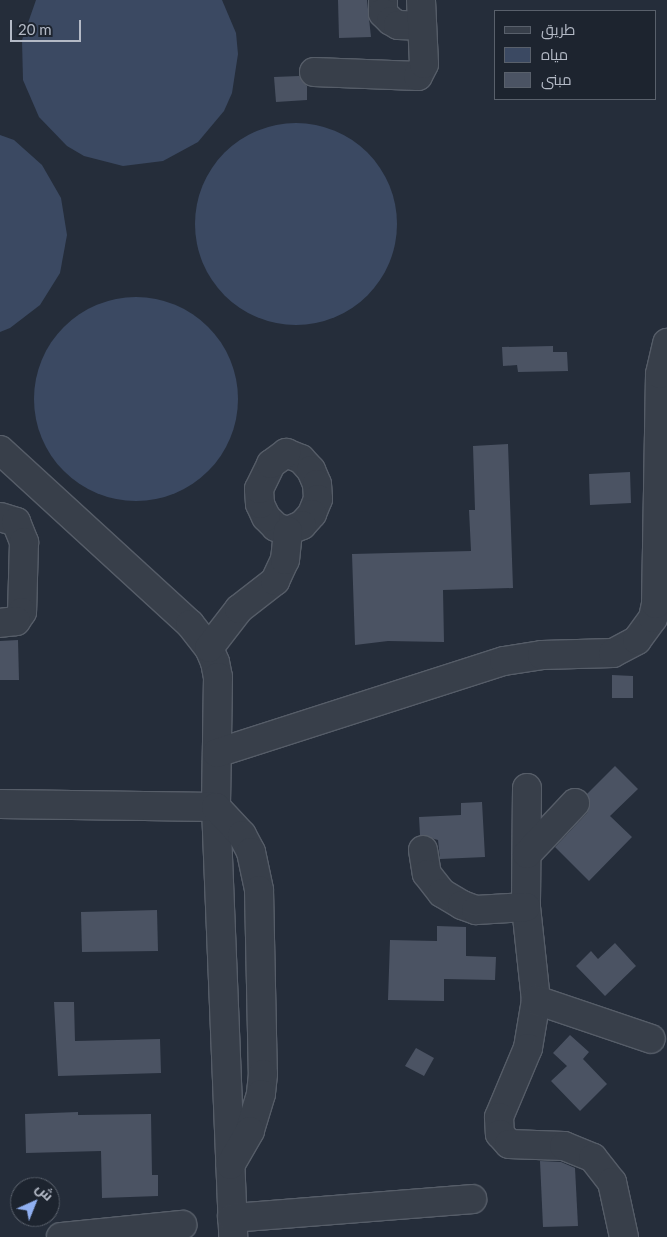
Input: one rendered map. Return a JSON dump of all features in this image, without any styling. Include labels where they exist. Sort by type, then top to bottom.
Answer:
[{"type":"lane","points":[[314,72],[418,76],[424,64],[421,13],[398,25],[383,13],[383,0]]},
{"type":"lane","points":[[217,753],[504,661],[542,655],[612,653],[637,640],[653,618],[656,604],[660,374],[667,343]]},
{"type":"lane","points":[[0,450],[190,624],[209,648],[218,678],[216,807],[232,1227],[472,1199]]},
{"type":"lane","points":[[0,623],[16,621],[22,612],[24,534],[8,520],[45,491]]},
{"type":"lane","points":[[209,648],[239,608],[275,581],[285,560],[288,531]]},
{"type":"lane","points":[[527,788],[526,906],[536,1000],[528,1048],[499,1117],[500,1134],[509,1144],[564,1146],[593,1158],[612,1182],[624,1237]]},
{"type":"lane","points":[[527,854],[575,803]]},
{"type":"lane","points":[[0,804],[216,807],[242,835],[254,862],[259,890],[261,1094],[250,1131],[230,1165]]},
{"type":"lane","points":[[423,850],[427,874],[442,893],[462,905],[476,910],[526,906]]},
{"type":"lane","points":[[536,1000],[651,1040]]},
{"type":"lane","points":[[63,1237],[182,1224]]},
{"type":"water","points":[[36,0],[222,0],[236,33],[238,54],[232,93],[224,111],[198,142],[163,161],[123,166],[84,156],[67,146],[39,117],[23,80],[22,40]]},
{"type":"water","points":[[296,123],[316,125],[343,135],[360,146],[374,160],[389,186],[395,204],[397,224],[395,244],[385,271],[374,288],[360,302],[334,317],[316,323],[296,325],[276,323],[249,313],[232,302],[218,288],[203,262],[197,244],[195,224],[197,204],[207,177],[218,160],[232,146],[258,131],[276,125]]},
{"type":"water","points":[[0,135],[14,140],[42,165],[61,198],[67,235],[60,273],[40,305],[10,328],[0,332]]},
{"type":"water","points":[[136,297],[156,299],[184,309],[201,320],[215,334],[230,360],[236,379],[238,399],[236,419],[226,447],[215,464],[201,478],[175,493],[156,499],[136,501],[116,499],[88,489],[71,478],[57,464],[42,438],[36,419],[34,399],[36,379],[46,351],[57,334],[71,320],[97,305],[116,299]]},
{"type":"building","points":[[338,0],[367,0],[371,37],[339,38]]},
{"type":"building","points":[[299,76],[307,86],[307,100],[276,102],[274,77]]},
{"type":"building","points":[[553,346],[553,352],[567,352],[568,371],[518,372],[517,365],[503,366],[502,347]]},
{"type":"building","points":[[508,444],[513,588],[443,590],[444,642],[388,641],[355,645],[352,554],[471,551],[469,510],[475,510],[473,446]]},
{"type":"building","points":[[630,472],[631,503],[590,505],[589,474]]},
{"type":"building","points":[[18,640],[19,680],[0,680],[0,641]]},
{"type":"building","points":[[612,675],[633,676],[633,698],[612,698]]},
{"type":"building","points":[[615,766],[638,789],[610,816],[632,837],[589,881],[555,847],[587,813],[590,806],[587,794]]},
{"type":"building","points":[[482,802],[485,857],[440,859],[438,840],[420,835],[419,817],[461,815],[461,803]]},
{"type":"building","points":[[157,910],[158,951],[82,952],[81,912]]},
{"type":"building","points":[[437,926],[466,927],[466,956],[496,957],[495,980],[444,979],[444,1001],[388,1000],[390,940],[437,941]]},
{"type":"building","points":[[615,943],[636,966],[605,996],[576,966],[591,951],[598,959]]},
{"type":"building","points":[[54,1002],[74,1002],[75,1041],[160,1039],[161,1073],[58,1076]]},
{"type":"building","points":[[570,1035],[589,1052],[583,1059],[607,1084],[580,1111],[551,1081],[567,1066],[553,1053]]},
{"type":"building","points":[[416,1048],[434,1058],[424,1076],[405,1066]]},
{"type":"building","points":[[78,1112],[78,1115],[151,1114],[152,1175],[158,1175],[158,1196],[102,1198],[101,1151],[26,1153],[25,1114]]},
{"type":"building","points":[[540,1161],[561,1162],[575,1168],[578,1226],[543,1227]]}]
